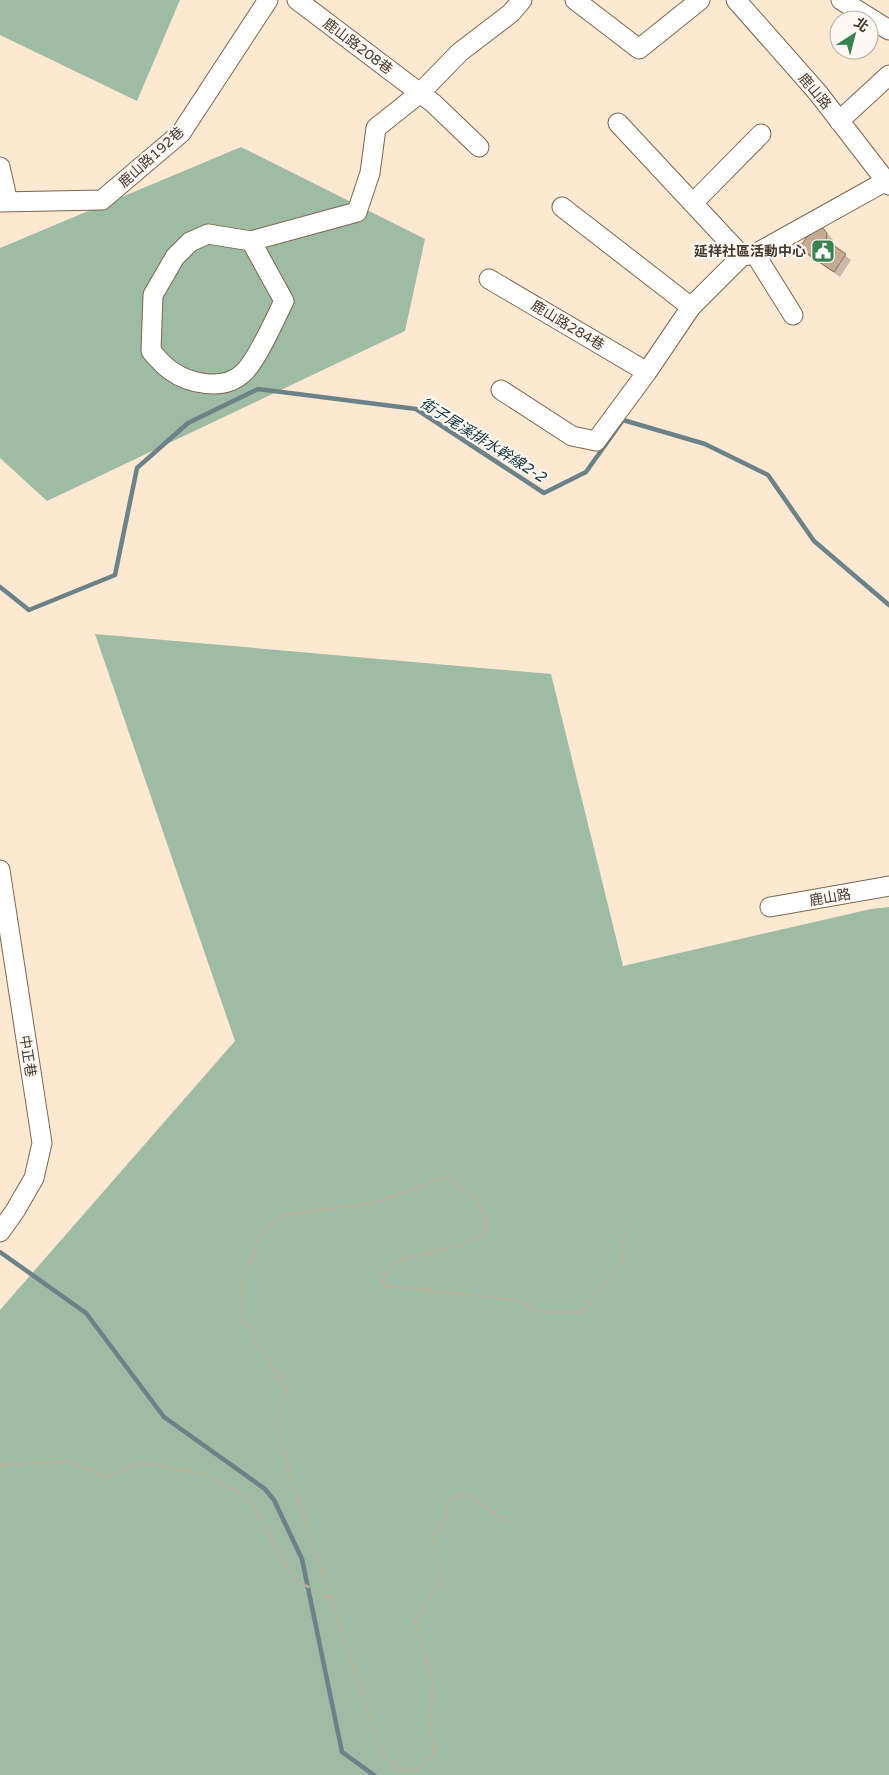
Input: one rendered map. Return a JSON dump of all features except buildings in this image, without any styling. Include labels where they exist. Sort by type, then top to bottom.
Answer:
[{"type":"street","name":"鹿山路192巷","points":[[4,202],[102,200],[181,133],[268,0]]},
{"type":"street","name":"鹿山路208巷","points":[[297,0],[420,93],[479,147]]},
{"type":"street","points":[[251,241],[284,301],[253,360],[242,375],[226,383],[197,383],[170,371],[151,352],[151,330],[153,295],[175,257],[190,242],[208,234],[251,241],[357,212],[370,173],[376,128],[420,93],[460,52],[511,13],[522,0]]},
{"type":"street","points":[[575,0],[639,49],[700,0]]},
{"type":"street","points":[[841,0],[889,30]]},
{"type":"street","name":"鹿山路","points":[[743,3],[818,93],[887,183]]},
{"type":"street","points":[[839,121],[889,75]]},
{"type":"street","points":[[618,123],[693,203],[749,255],[793,315]]},
{"type":"street","points":[[693,203],[761,134]]},
{"type":"street","points":[[0,167],[4,202]]},
{"type":"street","points":[[501,390],[572,436],[596,441],[648,372],[691,307],[749,255],[887,183]]},
{"type":"street","points":[[562,206],[691,307]]},
{"type":"street","name":"鹿山路284巷","points":[[489,279],[648,372]]},
{"type":"street","name":"中正巷","points":[[0,870],[42,1143],[34,1178],[15,1211],[0,1232]]},
{"type":"street","name":"鹿山路","points":[[770,907],[889,886]]},
{"type":"path","points":[[509,1523],[464,1492],[447,1501],[445,1518],[434,1538],[442,1579],[415,1622],[433,1683],[430,1726],[435,1751],[416,1771],[397,1769],[382,1752],[291,1479],[276,1422],[287,1390],[243,1320],[242,1280],[262,1232],[282,1214],[374,1203],[446,1177],[475,1198],[487,1219],[485,1234],[458,1246],[401,1259],[382,1279],[386,1287],[516,1300],[540,1312],[580,1312],[622,1262],[625,1230]]},
{"type":"path","points":[[0,1464],[70,1461],[106,1478],[141,1463],[205,1474],[249,1498],[294,1579],[331,1599]]},
{"type":"green space","points":[[0,0],[180,0],[137,101],[0,35]]},
{"type":"green space","points":[[241,147],[425,239],[405,331],[47,501],[0,458],[0,248]]},
{"type":"green space","points":[[95,634],[551,674],[623,966],[871,909],[889,907],[889,1775],[0,1775],[0,1310],[235,1041]]},
{"type":"waterway","name":"街子尾溪排水幹線2-2","points":[[0,587],[29,610],[115,575],[137,468],[188,423],[258,389],[416,409],[544,493],[586,472],[623,420],[705,444],[768,475],[814,541],[889,605]]},
{"type":"waterway","points":[[0,1252],[86,1313],[164,1417],[265,1489],[274,1500],[302,1559],[342,1752],[374,1775]]},
{"type":"place","name":"延祥社區活動中心","points":[[823,251]]}]
